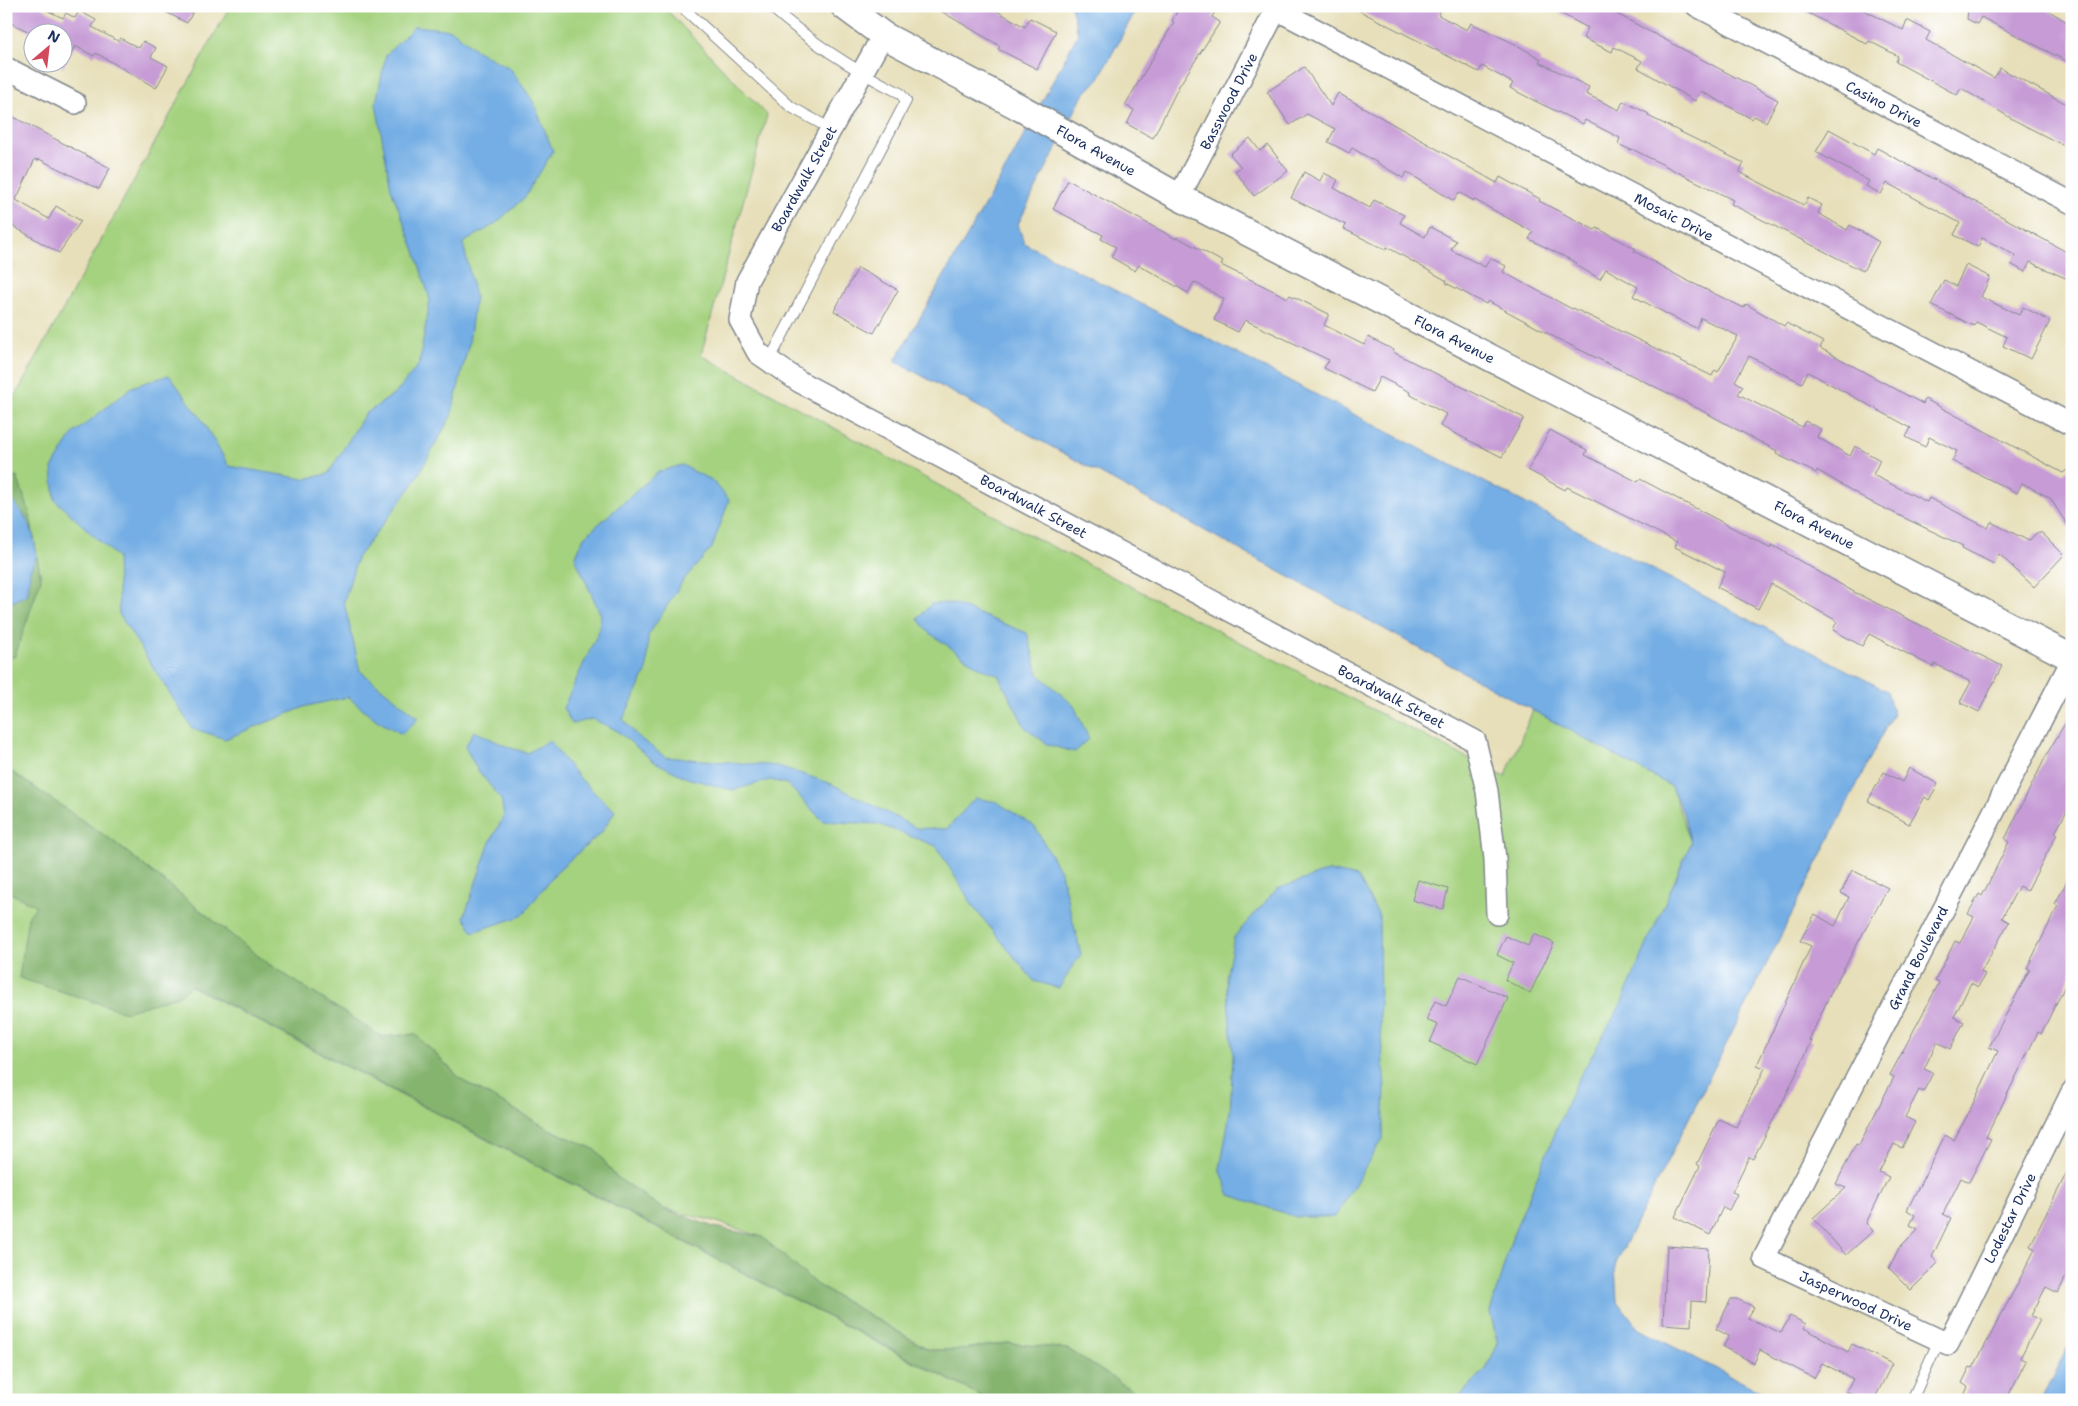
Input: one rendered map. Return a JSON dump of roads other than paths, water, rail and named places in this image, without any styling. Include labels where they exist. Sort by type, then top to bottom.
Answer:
[{"type":"street","name":"Flora Avenue","points":[[844,6],[883,35],[1019,107],[1179,197],[2072,659]]},
{"type":"street","name":"Casino Drive","points":[[1697,6],[2072,203]]},
{"type":"street","name":"Basswood Drive","points":[[1179,197],[1277,8]]},
{"type":"street","name":"Mosaic Drive","points":[[1277,8],[2072,425]]},
{"type":"street","name":"Boardwalk Street","points":[[883,35],[747,281],[740,320],[758,353],[800,382],[1474,741],[1488,791],[1495,859],[1496,914]]},
{"type":"street","points":[[6,68],[75,103]]},
{"type":"street","name":"Grand Boulevard","points":[[1764,1258],[2072,659]]},
{"type":"street","name":"Lodestar Drive","points":[[1944,1342],[2072,1092]]},
{"type":"street","name":"Jasperwood Drive","points":[[1764,1258],[1944,1342]]},
{"type":"lane","points":[[680,6],[791,107],[832,129]]},
{"type":"lane","points":[[769,361],[906,101],[900,93],[862,74],[827,52],[793,27],[770,6]]},
{"type":"lane","points":[[1912,1400],[1944,1342]]},
{"type":"water","points":[[1071,6],[1138,6],[1099,78],[1083,95],[1018,224],[1024,243],[1887,691],[1893,713],[1615,1265],[1617,1300],[1639,1329],[1777,1400],[1456,1400],[1486,1369],[1498,1344],[1490,1312],[1513,1235],[1574,1087],[1621,1004],[1691,843],[1683,813],[1671,786],[895,361],[1013,156],[1078,34]]},
{"type":"water","points":[[415,26],[452,30],[477,51],[510,68],[533,101],[553,151],[525,197],[495,224],[463,243],[475,297],[469,343],[451,416],[412,486],[357,558],[344,602],[360,671],[419,718],[402,734],[378,721],[348,697],[307,706],[225,739],[192,728],[119,614],[117,557],[55,500],[52,468],[73,434],[132,387],[169,375],[200,417],[229,466],[304,479],[328,474],[365,414],[396,393],[419,364],[430,300],[415,251],[391,189],[376,103],[386,55]]},
{"type":"water","points":[[682,465],[714,482],[729,500],[712,548],[684,579],[648,636],[647,670],[623,719],[637,736],[665,757],[778,766],[832,784],[916,828],[947,829],[975,798],[997,802],[1035,827],[1061,873],[1081,954],[1059,988],[1034,981],[975,909],[936,846],[878,824],[823,821],[787,784],[770,780],[733,790],[687,778],[653,761],[616,730],[592,719],[572,724],[563,708],[598,633],[601,615],[575,558],[584,537],[658,472]]},
{"type":"water","points":[[13,501],[26,518],[33,533],[37,556],[30,570],[28,594],[6,605],[6,504]]},
{"type":"water","points":[[951,603],[1027,633],[1038,674],[1074,706],[1089,739],[1075,752],[1048,745],[1025,727],[998,675],[977,666],[928,632],[918,619],[931,604]]},
{"type":"water","points":[[474,731],[508,747],[527,753],[550,740],[580,778],[615,811],[601,833],[557,871],[522,916],[473,932],[464,917],[490,842],[504,816],[501,799],[477,769],[465,747]]},
{"type":"water","points":[[1329,871],[1358,877],[1379,916],[1380,1027],[1385,1088],[1383,1138],[1335,1217],[1296,1217],[1230,1195],[1220,1169],[1230,1112],[1233,1056],[1226,978],[1234,937],[1277,889]]},
{"type":"water","points":[[2072,1338],[2072,1400],[2041,1400]]}]
